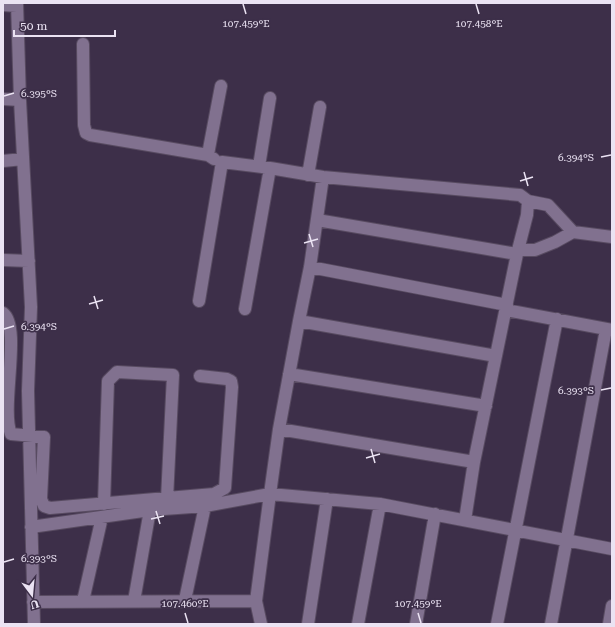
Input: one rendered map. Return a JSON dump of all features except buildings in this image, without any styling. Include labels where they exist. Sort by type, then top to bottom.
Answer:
[{"type":"street","points":[[3,5],[17,4],[20,100],[31,307],[28,391],[34,624]]},
{"type":"street","points":[[83,44],[84,125],[86,133],[90,135],[208,155],[222,162],[264,167],[308,175],[520,195],[528,201],[548,205],[573,232]]},
{"type":"street","points":[[208,155],[221,86]]},
{"type":"street","points":[[245,309],[264,167],[270,98]]},
{"type":"street","points":[[3,99],[20,100]]},
{"type":"street","points":[[308,175],[320,107]]},
{"type":"street","points":[[3,161],[23,159]]},
{"type":"street","points":[[199,301],[222,162]]},
{"type":"street","points":[[261,624],[256,600],[279,429],[298,321],[310,267],[323,177]]},
{"type":"street","points":[[465,520],[474,462],[506,307],[527,215],[528,201]]},
{"type":"street","points":[[317,220],[518,252],[546,246],[573,232],[612,237]]},
{"type":"street","points":[[3,260],[28,260]]},
{"type":"street","points":[[310,267],[506,307],[609,330],[567,540],[552,624]]},
{"type":"street","points":[[3,312],[8,322],[11,340],[5,428],[11,434],[44,437],[41,499],[44,506],[50,508],[214,494],[225,488],[232,387],[231,381],[227,379],[200,376]]},
{"type":"street","points":[[497,624],[517,531],[557,319]]},
{"type":"street","points":[[298,321],[496,356]]},
{"type":"street","points":[[104,504],[108,380],[117,372],[173,375],[167,498]]},
{"type":"street","points":[[289,374],[486,406]]},
{"type":"street","points":[[279,429],[474,462]]},
{"type":"street","points":[[32,527],[150,510],[205,506],[270,494],[380,504],[612,549]]},
{"type":"street","points":[[308,624],[327,499]]},
{"type":"street","points":[[358,624],[380,504]]},
{"type":"street","points":[[184,600],[205,506]]},
{"type":"street","points":[[134,601],[150,510]]},
{"type":"street","points":[[416,624],[435,514]]},
{"type":"street","points":[[83,602],[102,517]]},
{"type":"street","points":[[33,602],[256,600]]},
{"type":"street","points":[[609,624],[612,606]]}]
